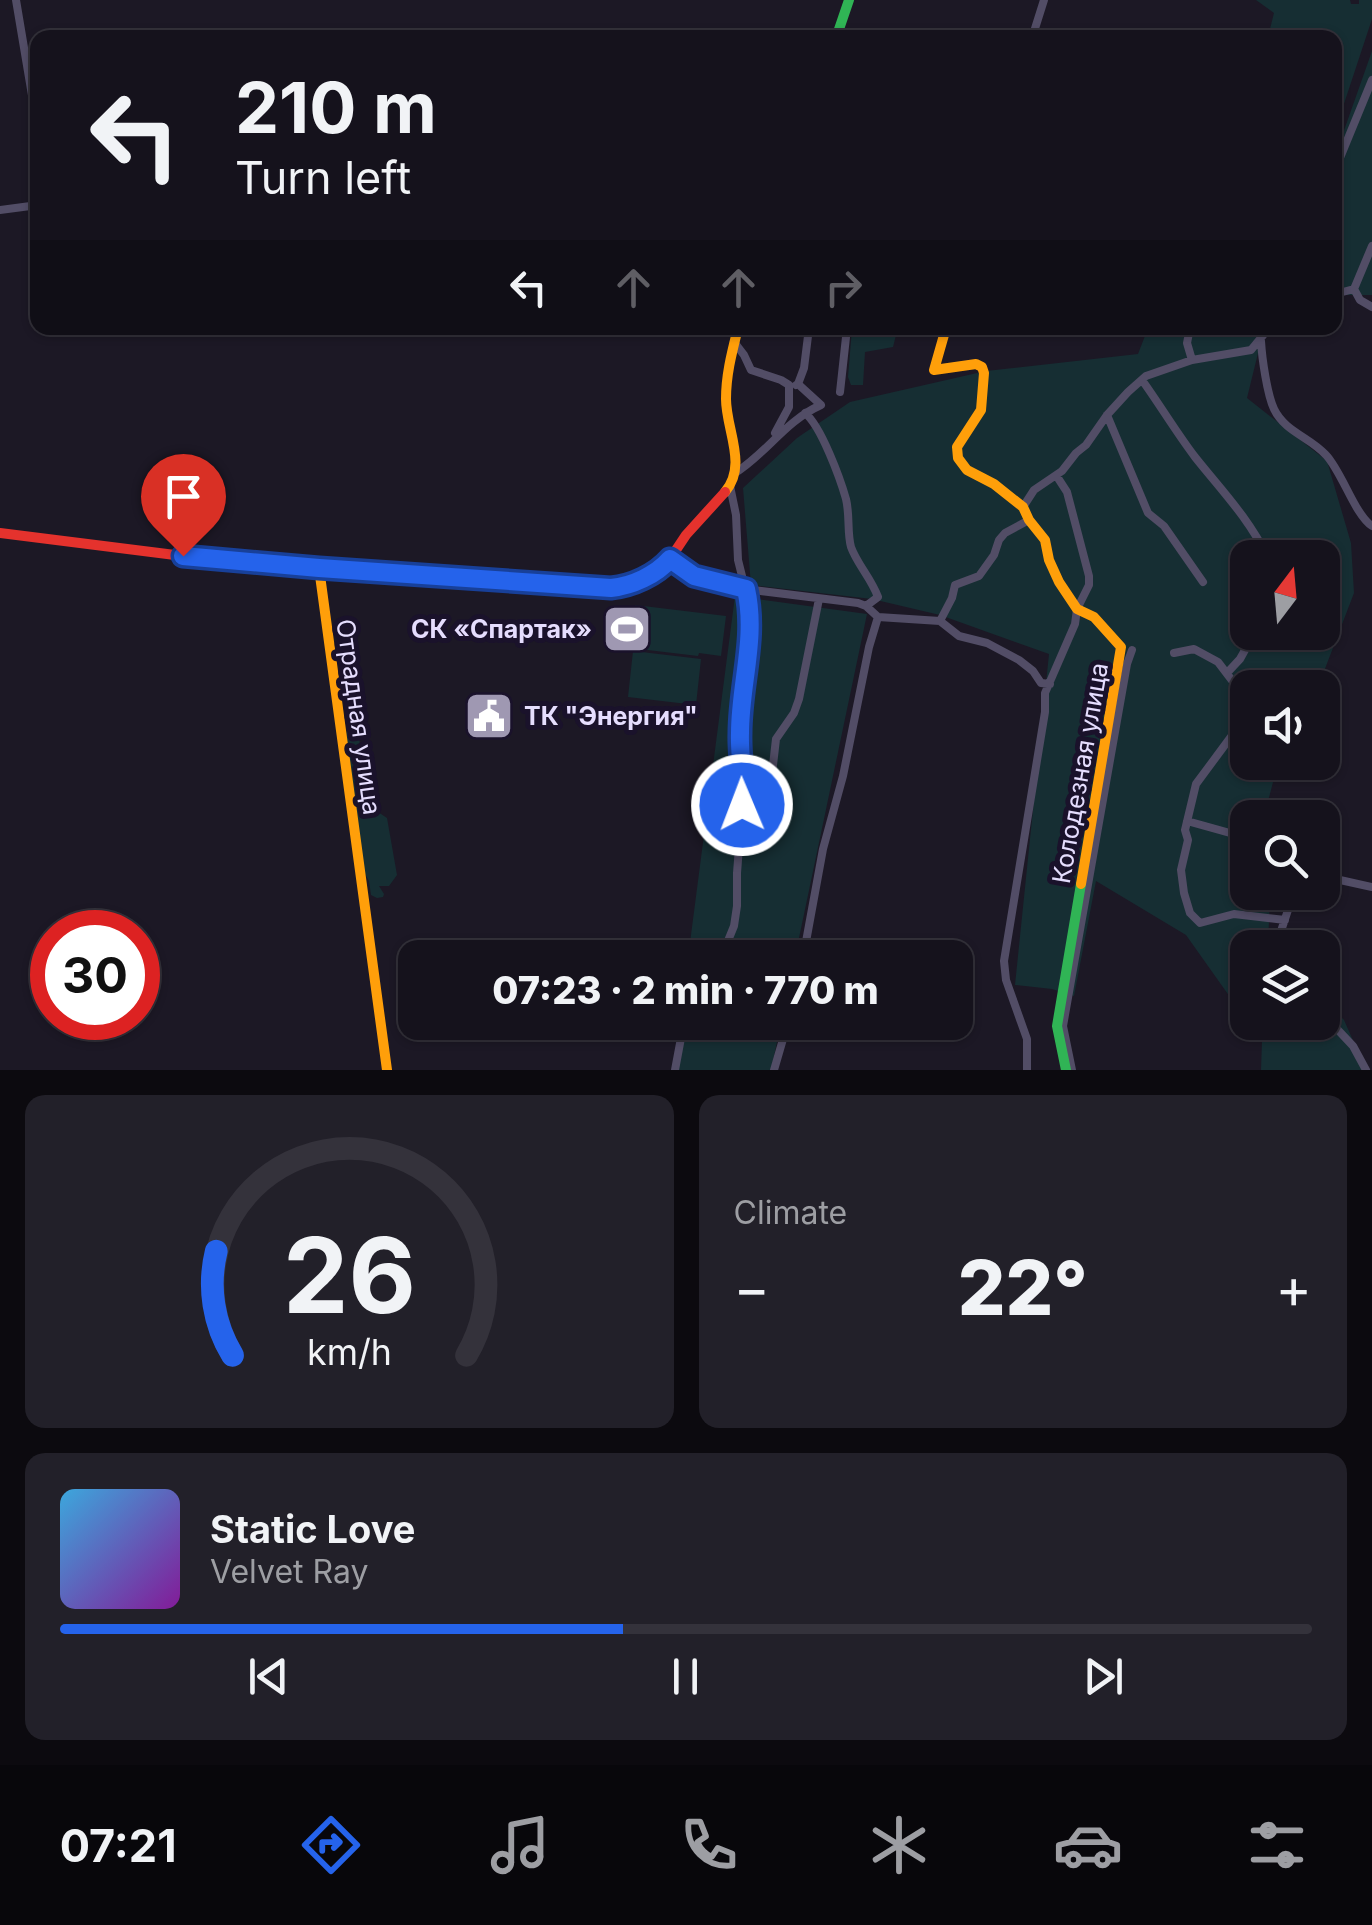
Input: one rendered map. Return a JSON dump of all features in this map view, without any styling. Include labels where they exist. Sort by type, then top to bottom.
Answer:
[{"type":"street","points":[[16,0],[30,83]]},
{"type":"street","points":[[839,30],[849,0]]},
{"type":"street","points":[[1035,30],[1044,0]]},
{"type":"street","points":[[1342,153],[1372,80]]},
{"type":"street","points":[[0,210],[30,207]]},
{"type":"street","points":[[1354,289],[1372,246]]},
{"type":"street","points":[[1342,292],[1354,289]]},
{"type":"street","points":[[1354,289],[1360,300],[1372,307]]},
{"type":"street","points":[[0,533],[319,568],[626,586],[666,564],[730,486],[736,459],[726,406],[736,335]]},
{"type":"street","points":[[770,442],[804,368],[809,335]]},
{"type":"street","points":[[840,392],[846,335]]},
{"type":"street","name":"Колодезная улица","points":[[944,335],[934,370],[976,364],[984,370],[981,410],[959,441],[958,458],[967,470],[994,484],[1022,507],[1045,540],[1054,571],[1076,608],[1094,617],[1122,648],[1057,1026],[1069,1070]]},
{"type":"street","points":[[1189,335],[1192,360]]},
{"type":"street","points":[[1022,507],[1034,490],[1056,475],[1086,445],[1107,415],[1146,376],[1192,360],[1252,350],[1264,335]]},
{"type":"street","points":[[1261,340],[1274,409],[1290,430],[1325,454],[1372,526]]},
{"type":"street","points":[[733,342],[751,370]]},
{"type":"street","points":[[728,371],[751,370],[781,380],[821,404],[790,422],[750,464],[735,473]]},
{"type":"street","points":[[1142,380],[1259,540]]},
{"type":"street","points":[[805,413],[814,420],[828,452],[846,499],[850,544],[878,596],[866,606]]},
{"type":"street","points":[[1107,415],[1148,514],[1164,526],[1204,582]]},
{"type":"street","points":[[1027,1070],[1027,1039],[1006,980],[1004,961],[1045,693],[1075,624],[1076,608],[1089,586],[1068,492],[1056,475]]},
{"type":"street","points":[[728,940],[737,906],[744,783],[740,736],[751,612],[738,560],[730,486]]},
{"type":"street","points":[[940,621],[955,585],[979,576],[1004,533],[1029,520]]},
{"type":"street","points":[[670,559],[694,576],[746,589],[866,606],[878,617],[940,621],[959,636],[987,643],[1019,660],[1041,683],[1050,684]]},
{"type":"street","name":"Отрадная улица","points":[[319,568],[387,1070]]},
{"type":"street","points":[[742,805],[758,807],[769,800],[776,740],[799,699],[819,599]]},
{"type":"street","points":[[806,940],[822,849],[832,821],[878,617]]},
{"type":"street","name":"Колодезная улица","points":[[1069,1070],[1063,1026],[1132,650]]},
{"type":"street","points":[[1174,653],[1194,650],[1218,662],[1230,677]]},
{"type":"street","points":[[1227,673],[1245,650]]},
{"type":"street","points":[[1230,738],[1196,784],[1187,821],[1188,840],[1181,870],[1190,913],[1200,923],[1234,914],[1285,920]]},
{"type":"street","points":[[1187,821],[1230,833]]},
{"type":"street","points":[[1340,880],[1372,886]]},
{"type":"street","points":[[1283,930],[1288,910]]},
{"type":"street","points":[[1340,1032],[1354,1046],[1366,1070]]},
{"type":"street","points":[[675,1070],[681,1040]]},
{"type":"street","points":[[774,1070],[783,1040]]},
{"type":"green space","points":[[1256,0],[1350,0],[1351,4],[1359,4],[1359,0],[1372,0],[1372,19],[1342,110],[1342,30],[1270,30],[1274,13]]},
{"type":"green space","points":[[1372,51],[1372,295],[1342,295],[1342,136]]},
{"type":"green space","points":[[852,335],[896,335],[893,347],[865,352],[863,385],[851,385],[848,377]]},
{"type":"green space","points":[[1145,335],[1264,335],[1247,398],[1327,461],[1351,543],[1354,593],[1340,630],[1340,540],[1230,540],[1230,650],[1332,650],[1325,670],[1230,670],[1230,780],[1274,780],[1268,800],[1230,800],[1230,910],[1269,910],[1269,930],[1230,930],[1230,997],[1186,935],[1096,881],[1074,996],[1015,985],[1049,654],[940,615],[872,599],[751,585],[743,488],[797,438],[850,402],[986,371],[1138,354]]},
{"type":"green space","points":[[735,596],[867,614],[799,940],[690,940]]},
{"type":"green space","points":[[635,605],[726,616],[721,656],[631,648]]},
{"type":"green space","points":[[633,651],[701,659],[696,705],[628,697]]},
{"type":"green space","points":[[358,731],[369,806],[387,818],[397,875],[389,886],[379,886],[384,894],[377,898],[371,895],[364,872],[344,733]]},
{"type":"green space","points":[[1340,1016],[1366,1070],[1261,1070],[1262,1041],[1340,1040]]},
{"type":"green space","points":[[678,1040],[777,1040],[771,1070],[674,1070]]},
{"type":"traffic: fast","points":[[839,30],[849,0]]},
{"type":"traffic: fast","points":[[1066,1070],[1057,1026],[1081,884]]},
{"type":"traffic: slow","points":[[725,492],[735,470],[726,399],[736,335]]},
{"type":"traffic: slow","points":[[944,335],[934,370],[976,364],[984,373],[981,410],[957,447],[958,458],[967,470],[994,484],[1023,507],[1045,540],[1059,582],[1077,609],[1094,617],[1121,647],[1081,884]]},
{"type":"traffic: slow","points":[[319,568],[387,1070]]},
{"type":"traffic: jam","points":[[0,533],[183,556],[611,588],[627,586],[666,565],[686,535],[725,492]]},
{"type":"place","name":"СК «Спартак»","points":[[627,629]]},
{"type":"place","name":"ТК \"Энергия\"","points":[[489,716]]},
{"type":"route","points":[[183,556],[611,588],[640,580],[670,559],[694,576],[746,589],[751,612],[740,736],[742,805]]}]
